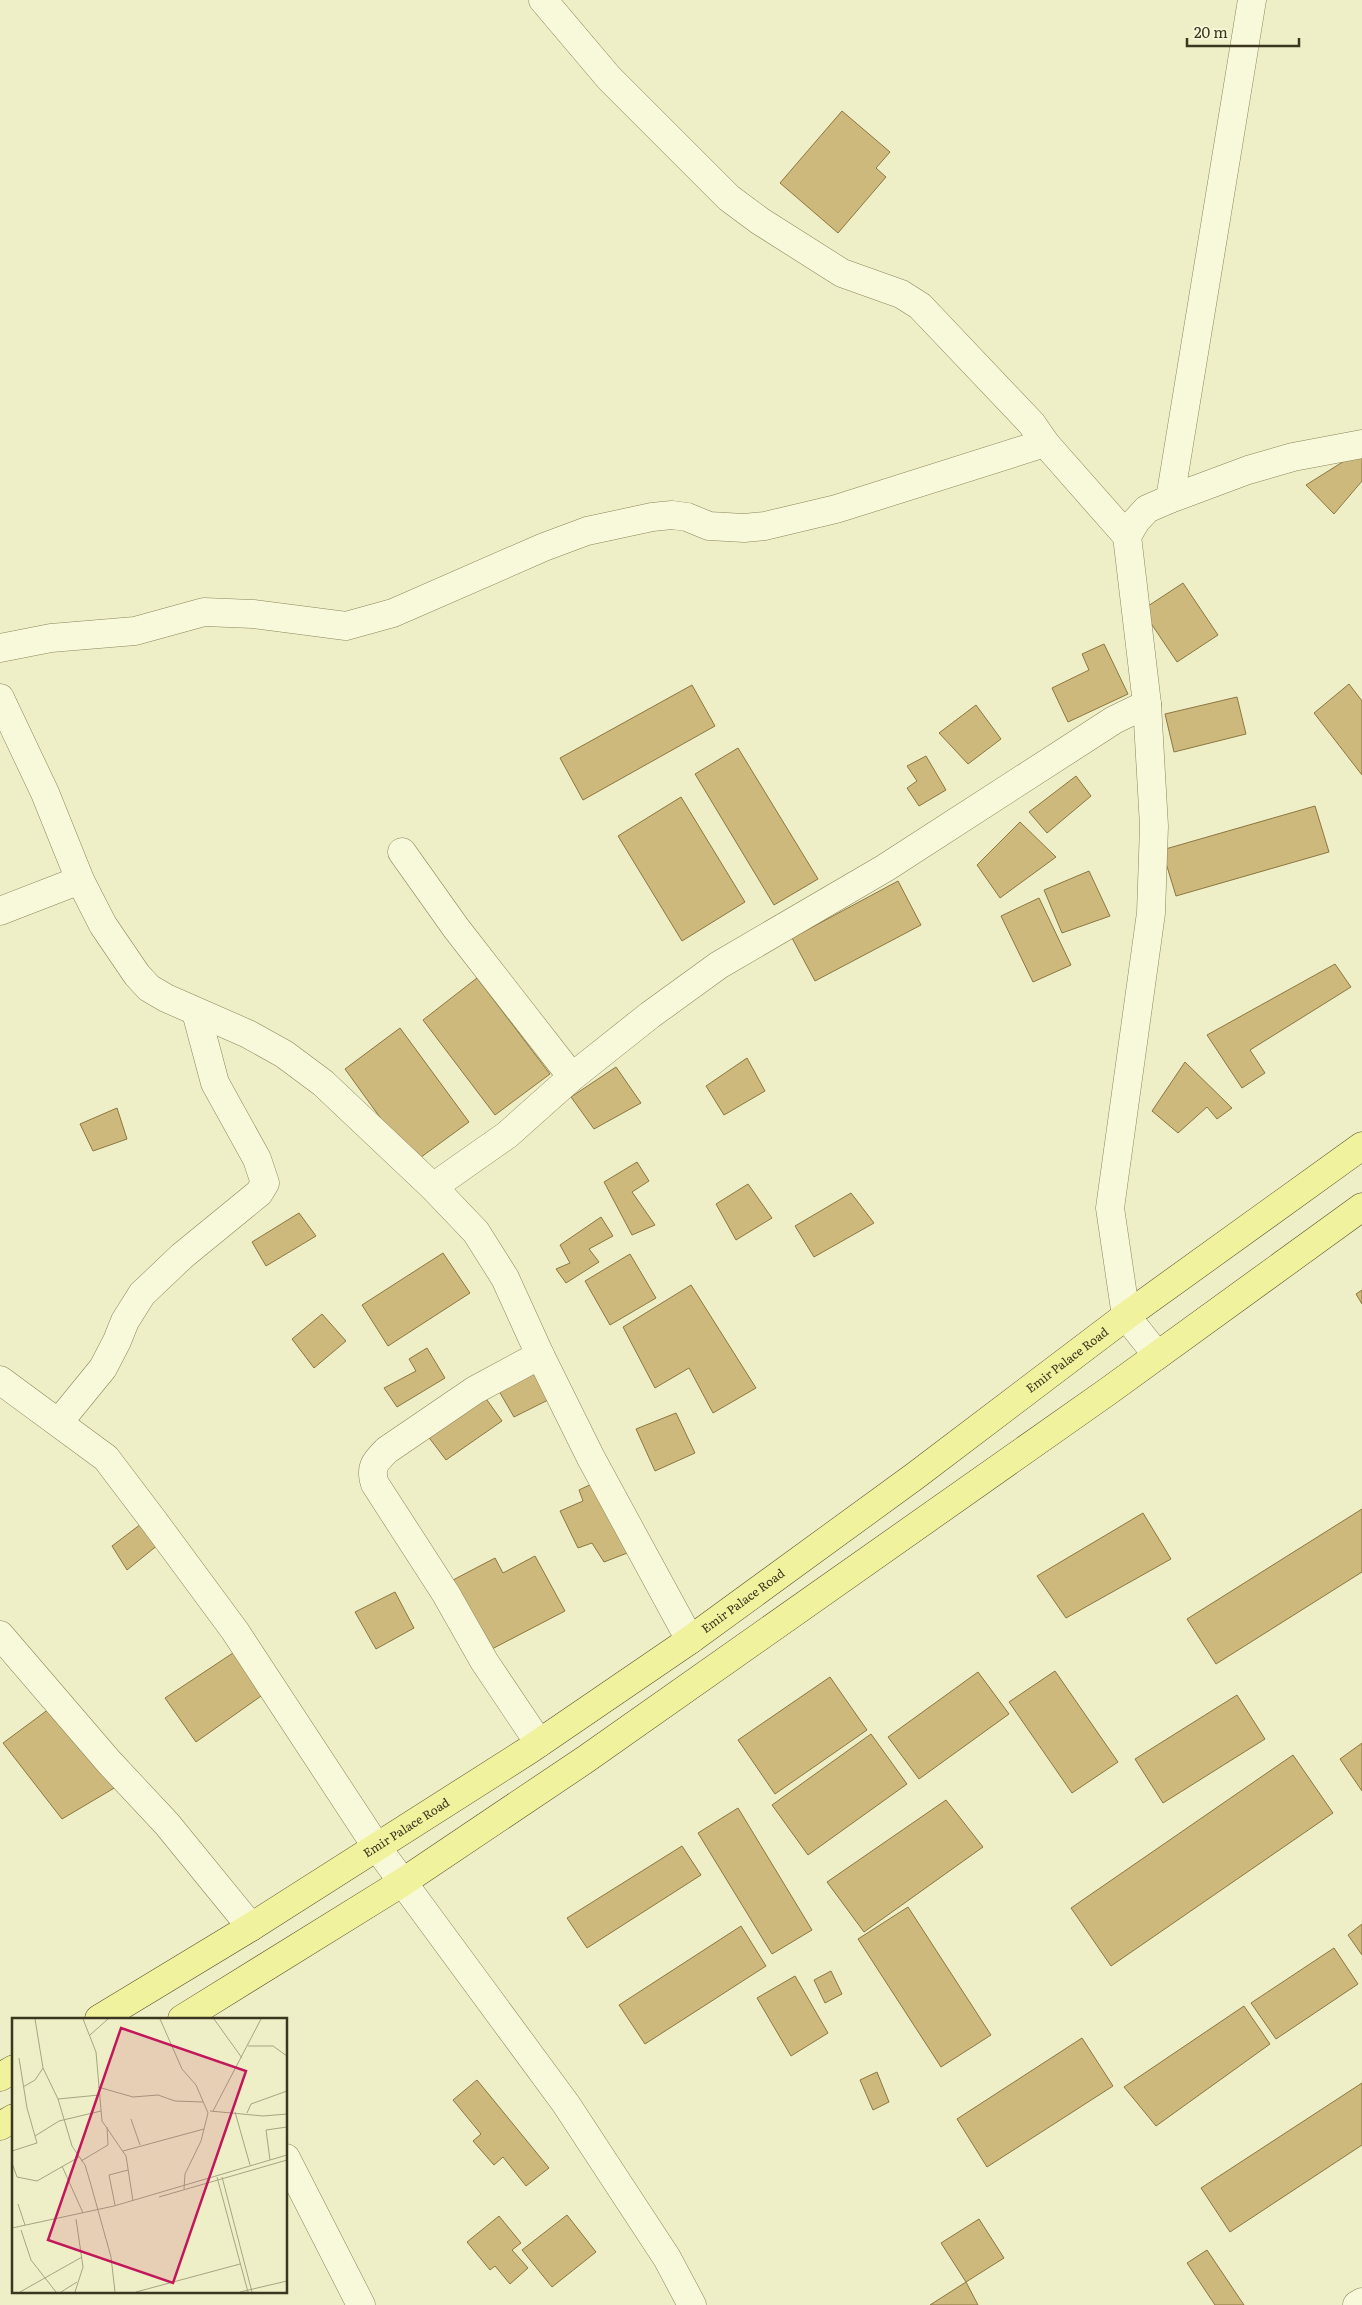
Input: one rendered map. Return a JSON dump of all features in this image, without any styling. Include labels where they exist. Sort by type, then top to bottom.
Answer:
[{"type":"main road","name":"Emir Palace Road","points":[[101,2018],[250,1927],[538,1743],[690,1640],[915,1476],[1126,1316],[1362,1146]]},
{"type":"main road","points":[[198,2015],[403,1882],[704,1676],[1157,1355],[1362,1207]]},
{"type":"main road","points":[[0,2077],[12,2071]]},
{"type":"main road","points":[[0,2126],[12,2119]]},
{"type":"street","points":[[543,0],[609,78],[729,198],[760,221],[842,273],[901,294],[920,306],[1032,424],[1045,443],[1127,536],[1147,704],[1154,826],[1151,913],[1110,1208],[1126,1316],[1157,1355]]},
{"type":"street","points":[[1170,499],[1252,0]]},
{"type":"street","points":[[0,648],[51,638],[135,631],[204,612],[253,614],[346,626],[393,613],[544,547],[587,531],[644,518],[672,515],[687,517],[709,526],[738,528],[766,526],[836,509],[1045,443]]},
{"type":"street","points":[[1127,536],[1136,521],[1147,509],[1170,499],[1248,470],[1293,457],[1362,444]]},
{"type":"street","points":[[0,698],[6,725],[45,793],[80,880],[103,925],[137,975],[149,988],[166,998],[248,1034],[284,1054],[323,1083],[433,1187],[476,1232],[506,1278],[540,1355],[591,1458],[690,1640]]},
{"type":"street","points":[[433,1187],[507,1135],[572,1077],[650,1015],[719,965],[885,868],[1114,720],[1147,704]]},
{"type":"street","points":[[402,852],[456,928],[572,1077]]},
{"type":"street","points":[[0,911],[80,880]]},
{"type":"street","points":[[59,1422],[103,1368],[125,1321],[142,1294],[182,1256],[259,1193],[265,1183],[257,1159],[215,1083],[196,1012]]},
{"type":"street","points":[[538,1743],[484,1661],[446,1594],[375,1484],[371,1470],[387,1450],[475,1390],[540,1355]]},
{"type":"street","points":[[6,1393],[59,1422],[106,1458],[153,1520],[235,1631],[376,1846],[566,2104],[667,2258],[692,2305]]},
{"type":"street","points":[[0,1635],[109,1762],[167,1824],[250,1927]]},
{"type":"street","points":[[288,2162],[362,2305]]},
{"type":"street","points":[[1357,2305],[1362,2302]]},
{"type":"building","points":[[842,111],[890,152],[876,168],[886,177],[838,233],[780,183]]},
{"type":"building","points":[[1357,453],[1362,454],[1362,481],[1334,514],[1306,485]]},
{"type":"building","points":[[1183,583],[1218,635],[1177,662],[1142,610]]},
{"type":"building","points":[[1104,644],[1128,694],[1068,722],[1052,688],[1089,670],[1082,654]]},
{"type":"building","points":[[1349,684],[1362,701],[1362,775],[1314,713]]},
{"type":"building","points":[[692,685],[715,726],[583,800],[560,758]]},
{"type":"building","points":[[1237,697],[1246,734],[1174,752],[1165,714]]},
{"type":"building","points":[[976,705],[1001,739],[968,764],[939,733]]},
{"type":"building","points":[[738,748],[818,879],[774,905],[695,774]]},
{"type":"building","points":[[926,756],[946,790],[919,806],[907,788],[917,781],[907,766]]},
{"type":"building","points":[[1076,776],[1091,796],[1047,833],[1029,812]]},
{"type":"building","points":[[681,797],[745,902],[682,941],[618,836]]},
{"type":"building","points":[[1315,806],[1329,852],[1176,896],[1162,850]]},
{"type":"building","points":[[1020,822],[1056,857],[1000,898],[977,865]]},
{"type":"building","points":[[1089,871],[1110,916],[1062,933],[1044,890]]},
{"type":"building","points":[[898,881],[921,925],[815,981],[792,938]]},
{"type":"building","points":[[1039,898],[1071,965],[1033,982],[1001,916]]},
{"type":"building","points":[[1335,964],[1351,987],[1250,1050],[1265,1073],[1242,1088],[1207,1035]]},
{"type":"building","points":[[477,978],[550,1074],[495,1115],[423,1020]]},
{"type":"building","points":[[400,1028],[469,1122],[413,1163],[345,1069]]},
{"type":"building","points":[[747,1058],[765,1091],[724,1115],[706,1086]]},
{"type":"building","points":[[1185,1062],[1232,1108],[1217,1119],[1207,1107],[1178,1133],[1152,1111]]},
{"type":"building","points":[[616,1067],[641,1103],[594,1129],[571,1097]]},
{"type":"building","points":[[117,1108],[127,1139],[93,1151],[80,1124]]},
{"type":"building","points":[[637,1162],[649,1181],[632,1192],[655,1225],[632,1235],[604,1182]]},
{"type":"building","points":[[748,1184],[772,1218],[736,1240],[716,1204]]},
{"type":"building","points":[[851,1193],[874,1223],[814,1257],[795,1226]]},
{"type":"building","points":[[299,1213],[316,1236],[266,1266],[252,1242]]},
{"type":"building","points":[[601,1217],[613,1236],[589,1249],[599,1262],[566,1283],[556,1269],[570,1263],[560,1245]]},
{"type":"building","points":[[443,1253],[470,1293],[388,1346],[362,1305]]},
{"type":"building","points":[[630,1254],[656,1298],[610,1325],[585,1281]]},
{"type":"building","points":[[691,1285],[756,1388],[713,1413],[689,1368],[655,1388],[623,1327]]},
{"type":"building","points":[[1362,1290],[1362,1304],[1356,1294]]},
{"type":"building","points":[[322,1314],[346,1341],[314,1368],[292,1339]]},
{"type":"building","points":[[427,1348],[445,1378],[397,1407],[384,1388],[416,1371],[409,1359]]},
{"type":"building","points":[[537,1363],[554,1397],[514,1417],[496,1386]]},
{"type":"building","points":[[482,1393],[502,1421],[446,1460],[424,1431]]},
{"type":"building","points":[[676,1413],[695,1453],[655,1471],[636,1429]]},
{"type":"building","points":[[598,1481],[635,1550],[604,1562],[592,1543],[578,1548],[560,1511],[583,1501],[579,1490]]},
{"type":"building","points":[[1362,1509],[1362,1572],[1216,1664],[1187,1619]]},
{"type":"building","points":[[1143,1513],[1171,1559],[1066,1618],[1037,1576]]},
{"type":"building","points":[[141,1524],[159,1544],[127,1570],[112,1546]]},
{"type":"building","points":[[535,1556],[565,1611],[490,1650],[453,1580],[495,1558],[503,1573]]},
{"type":"building","points":[[395,1592],[414,1628],[376,1649],[355,1612]]},
{"type":"building","points":[[236,1651],[264,1694],[196,1742],[165,1698]]},
{"type":"building","points":[[1055,1671],[1118,1762],[1072,1793],[1009,1702]]},
{"type":"building","points":[[978,1672],[1009,1714],[919,1779],[888,1737]]},
{"type":"building","points":[[830,1677],[867,1730],[775,1794],[738,1740]]},
{"type":"building","points":[[1237,1695],[1265,1739],[1163,1803],[1135,1759]]},
{"type":"building","points":[[53,1706],[121,1784],[62,1819],[3,1743]]},
{"type":"building","points":[[871,1734],[907,1784],[808,1855],[772,1805]]},
{"type":"building","points":[[1362,1743],[1362,1791],[1340,1759]]},
{"type":"building","points":[[1293,1755],[1333,1813],[1111,1966],[1071,1908]]},
{"type":"building","points":[[946,1800],[983,1847],[864,1932],[827,1882]]},
{"type":"building","points":[[738,1808],[812,1930],[772,1954],[698,1833]]},
{"type":"building","points":[[682,1846],[701,1875],[587,1948],[567,1918]]},
{"type":"building","points":[[908,1907],[991,2035],[941,2067],[858,1939]]},
{"type":"building","points":[[1362,1924],[1362,1955],[1348,1935]]},
{"type":"building","points":[[741,1926],[766,1966],[645,2044],[619,2005]]},
{"type":"building","points":[[1334,1948],[1358,1984],[1276,2039],[1251,2003]]},
{"type":"building","points":[[831,1971],[842,1994],[825,2003],[814,1980]]},
{"type":"building","points":[[795,1976],[828,2033],[791,2056],[757,1998]]},
{"type":"building","points":[[1244,2006],[1270,2044],[1156,2126],[1124,2087]]},
{"type":"building","points":[[1082,2038],[1113,2086],[987,2167],[957,2119]]},
{"type":"building","points":[[877,2072],[889,2102],[873,2110],[860,2080]]},
{"type":"building","points":[[477,2080],[549,2168],[526,2186],[503,2157],[494,2165],[473,2141],[481,2134],[453,2100]]},
{"type":"building","points":[[1362,2083],[1362,2145],[1230,2232],[1201,2188]]},
{"type":"building","points":[[567,2215],[596,2252],[552,2287],[522,2250]]},
{"type":"building","points":[[499,2216],[521,2243],[512,2250],[528,2268],[510,2284],[495,2266],[490,2270],[467,2242]]},
{"type":"building","points":[[979,2219],[1004,2258],[966,2282],[941,2243]]},
{"type":"building","points":[[1207,2250],[1244,2305],[1215,2305],[1187,2263]]},
{"type":"building","points":[[966,2282],[978,2305],[930,2305]]}]
